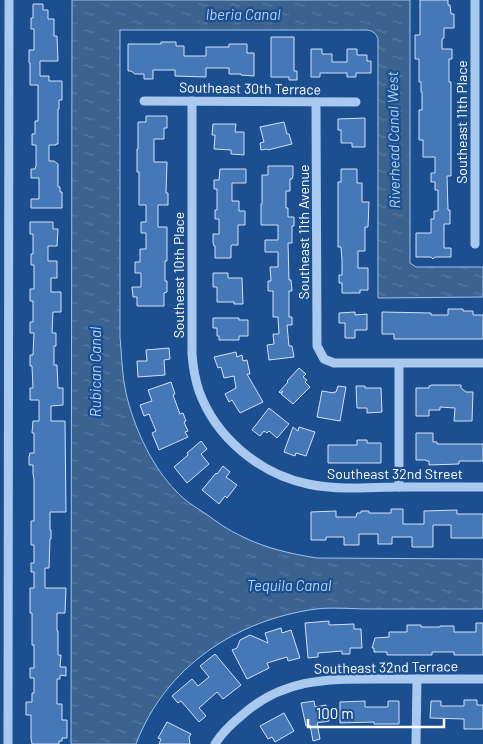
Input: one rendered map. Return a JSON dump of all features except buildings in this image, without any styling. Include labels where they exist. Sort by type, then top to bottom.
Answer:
[{"type":"street","points":[[8,744],[4,685],[4,61],[9,0]]},
{"type":"street","name":"Southeast 11th Place","points":[[475,0],[479,77],[479,201],[475,244]]},
{"type":"street","name":"Southeast 30th Terrace","points":[[144,101],[356,102]]},
{"type":"street","name":"Southeast 10th Place","points":[[192,101],[191,260],[193,367],[204,402],[215,422],[230,440]]},
{"type":"street","name":"Southeast 11th Avenue","points":[[316,102],[317,346],[324,359],[334,363],[399,364]]},
{"type":"street","points":[[399,487],[399,364],[483,363]]},
{"type":"street","name":"Southeast 32nd Street","points":[[230,440],[250,459],[294,481],[308,484],[334,488],[483,487]]},
{"type":"street","points":[[416,679],[416,744]]},
{"type":"street","name":"Southeast 32nd Terrace","points":[[217,742],[235,721],[258,702],[269,695],[290,687],[312,682],[340,680],[483,679]]},
{"type":"water","points":[[72,0],[410,0],[410,263],[416,267],[483,267],[483,297],[378,298],[378,39],[371,31],[120,30],[120,337],[122,369],[131,413],[146,449],[160,471],[183,497],[223,526],[236,534],[278,550],[317,558],[483,559],[483,609],[316,609],[286,615],[258,624],[232,636],[207,652],[185,670],[165,692],[149,717],[136,744],[71,744]]},
{"type":"water label","name":"Iberia Canal","points":[[243,14]]},
{"type":"water label","name":"Riverhead Canal West","points":[[393,140]]},
{"type":"water label","name":"Rubican Canal","points":[[95,372]]},
{"type":"water label","name":"Tequila Canal","points":[[289,585]]}]
